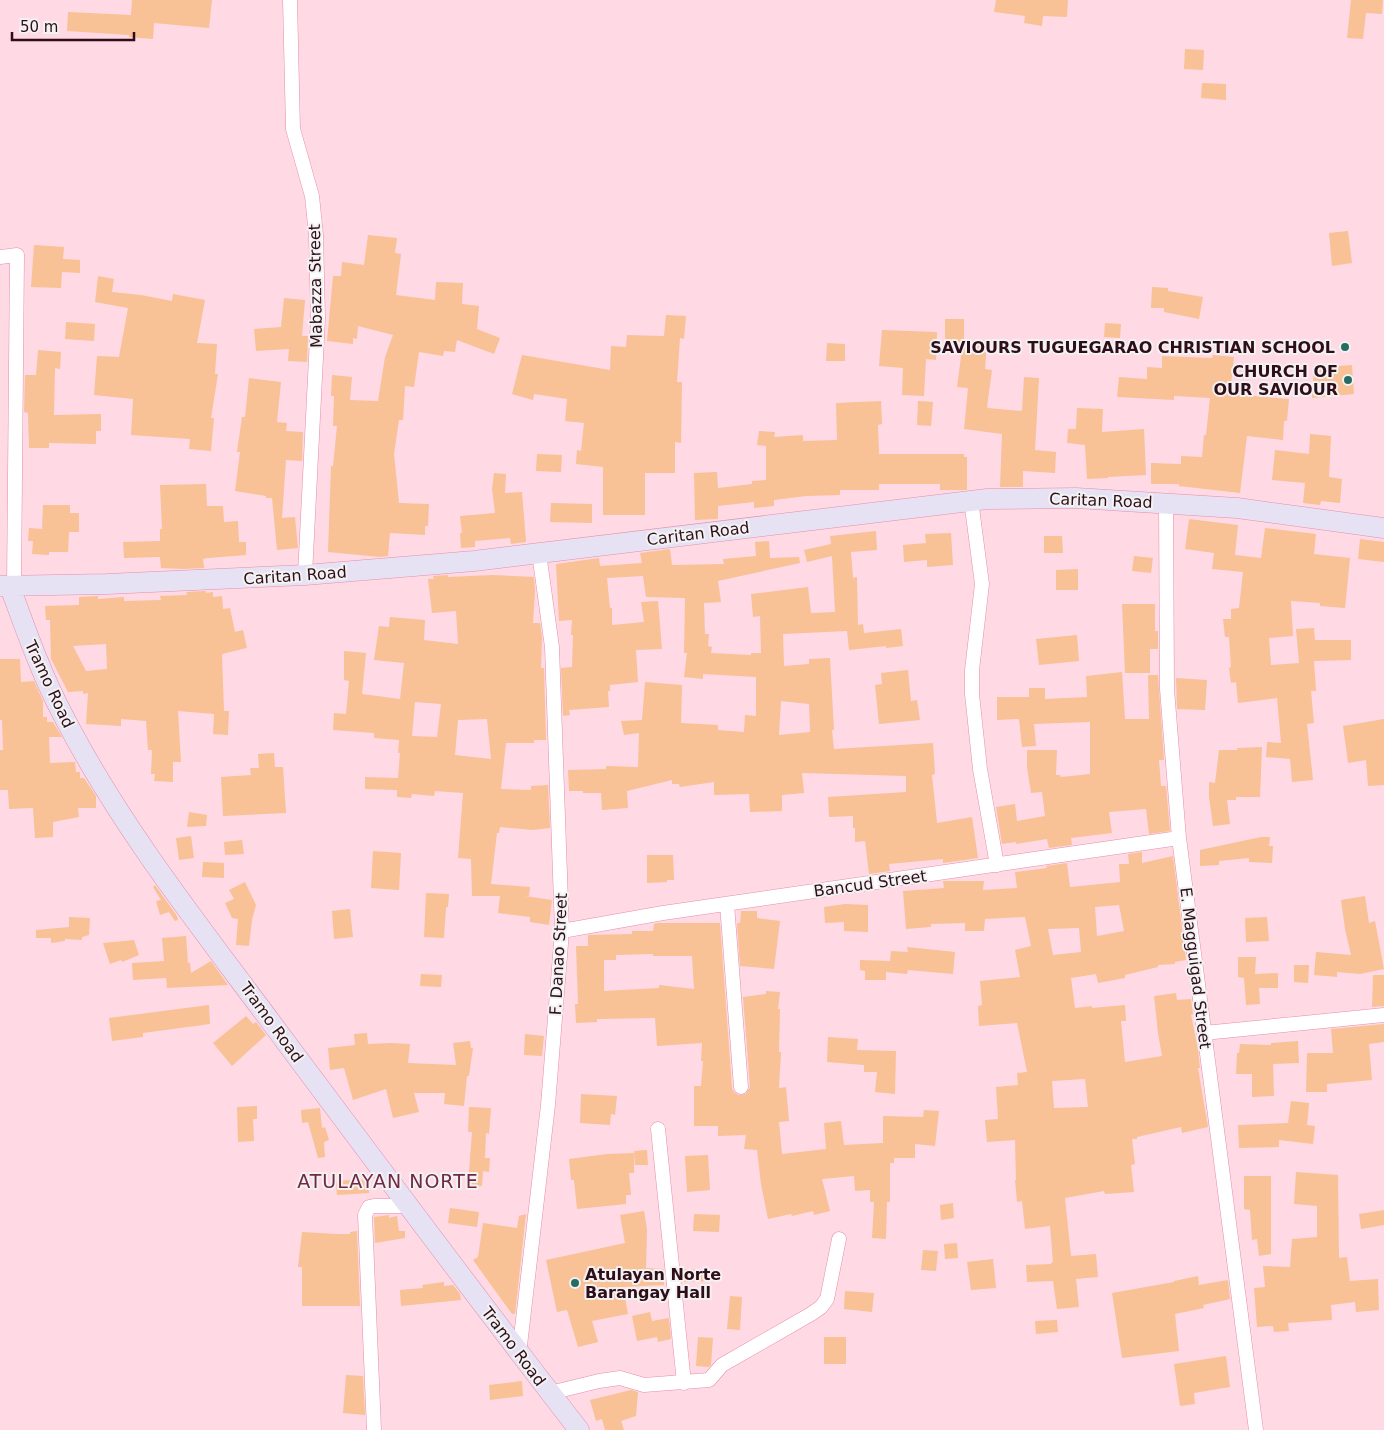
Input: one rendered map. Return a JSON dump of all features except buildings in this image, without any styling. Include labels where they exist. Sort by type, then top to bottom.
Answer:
[{"type":"main road","name":"Caritan Road","points":[[8,586],[107,584],[305,575],[474,561],[971,500],[1076,498],[1166,503],[1237,508],[1384,528]]},
{"type":"main road","name":"Tramo Road","points":[[8,586],[36,656],[62,713],[93,770],[131,830],[408,1206],[578,1430]]},
{"type":"street","name":"Mabazza Street","points":[[290,0],[293,129],[312,196],[316,235],[318,318],[305,575]]},
{"type":"street","points":[[0,257],[17,255],[8,586]]},
{"type":"street","points":[[971,500],[982,584],[972,670],[972,694],[980,769],[997,865]]},
{"type":"street","name":"E. Magguigad Street","points":[[1166,503],[1167,689],[1179,838],[1256,1430]]},
{"type":"street","name":"F. Danao Street","points":[[519,1354],[548,1105],[562,931],[552,647],[539,553]]},
{"type":"street","name":"Bancud Street","points":[[562,931],[727,904],[1179,838]]},
{"type":"street","points":[[727,904],[741,1087]]},
{"type":"street","points":[[1204,1033],[1384,1015]]},
{"type":"street","points":[[658,1129],[684,1383]]},
{"type":"street","points":[[374,1430],[365,1215],[369,1207],[408,1206]]},
{"type":"street","points":[[550,1394],[614,1378],[644,1384],[709,1380],[722,1365],[822,1308],[827,1300],[839,1238]]},
{"type":"place","name":"SAVIOURS TUGUEGARAO CHRISTIAN SCHOOL","points":[[1345,347]]},
{"type":"place","name":"CHURCH OF OUR SAVIOUR","points":[[1348,380]]},
{"type":"place","name":"Atulayan Norte Barangay Hall","points":[[575,1283]]},
{"type":"district","name":"ATULAYAN NORTE","points":[[388,1181]]}]
